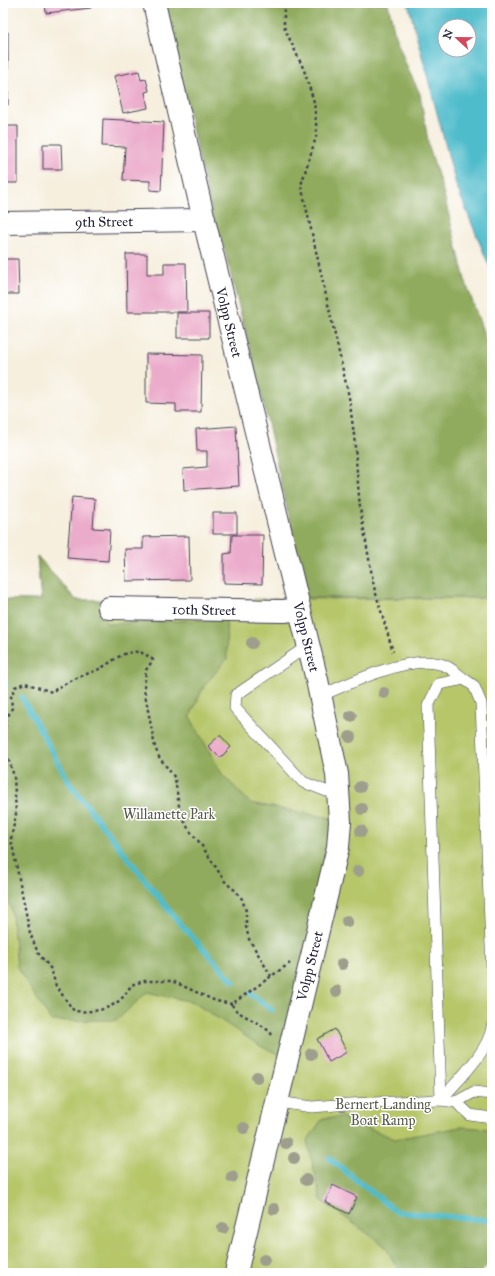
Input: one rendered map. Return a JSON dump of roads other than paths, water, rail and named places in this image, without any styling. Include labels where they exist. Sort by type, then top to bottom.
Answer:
[{"type":"street","name":"Volpp Street","points":[[154,3],[204,220],[309,645],[337,774],[339,791],[340,822],[338,847],[236,1273]]},
{"type":"street","name":"9th Street","points":[[3,223],[204,220]]},
{"type":"street","name":"10th Street","points":[[109,608],[284,611],[299,609]]},
{"type":"lane","points":[[309,645],[236,695],[235,708],[303,782],[326,791],[339,791]]},
{"type":"lane","points":[[320,696],[397,666],[435,662],[452,668],[474,686],[481,703],[492,970]]},
{"type":"lane","points":[[441,1100],[428,706],[439,684],[464,679]]},
{"type":"lane","points":[[441,1100],[484,1048],[491,1033],[492,1027]]},
{"type":"lane","points":[[456,1102],[474,1092],[492,1094]]},
{"type":"lane","points":[[278,1102],[312,1107],[441,1100],[456,1102],[470,1114],[492,1118]]},
{"type":"water","points":[[408,3],[492,3],[492,273],[456,185]]},
{"type":"waterway","points":[[3,681],[6,684]]},
{"type":"waterway","points":[[22,697],[70,784],[175,918],[234,982]]},
{"type":"waterway","points":[[251,994],[272,1010]]},
{"type":"waterway","points":[[329,1158],[397,1212],[488,1220],[492,1222]]},
{"type":"park label","name":"Willamette Park","points":[[169,814]]},
{"type":"park label","name":"Bernert Landing Boat Ramp","points":[[383,1112]]}]
